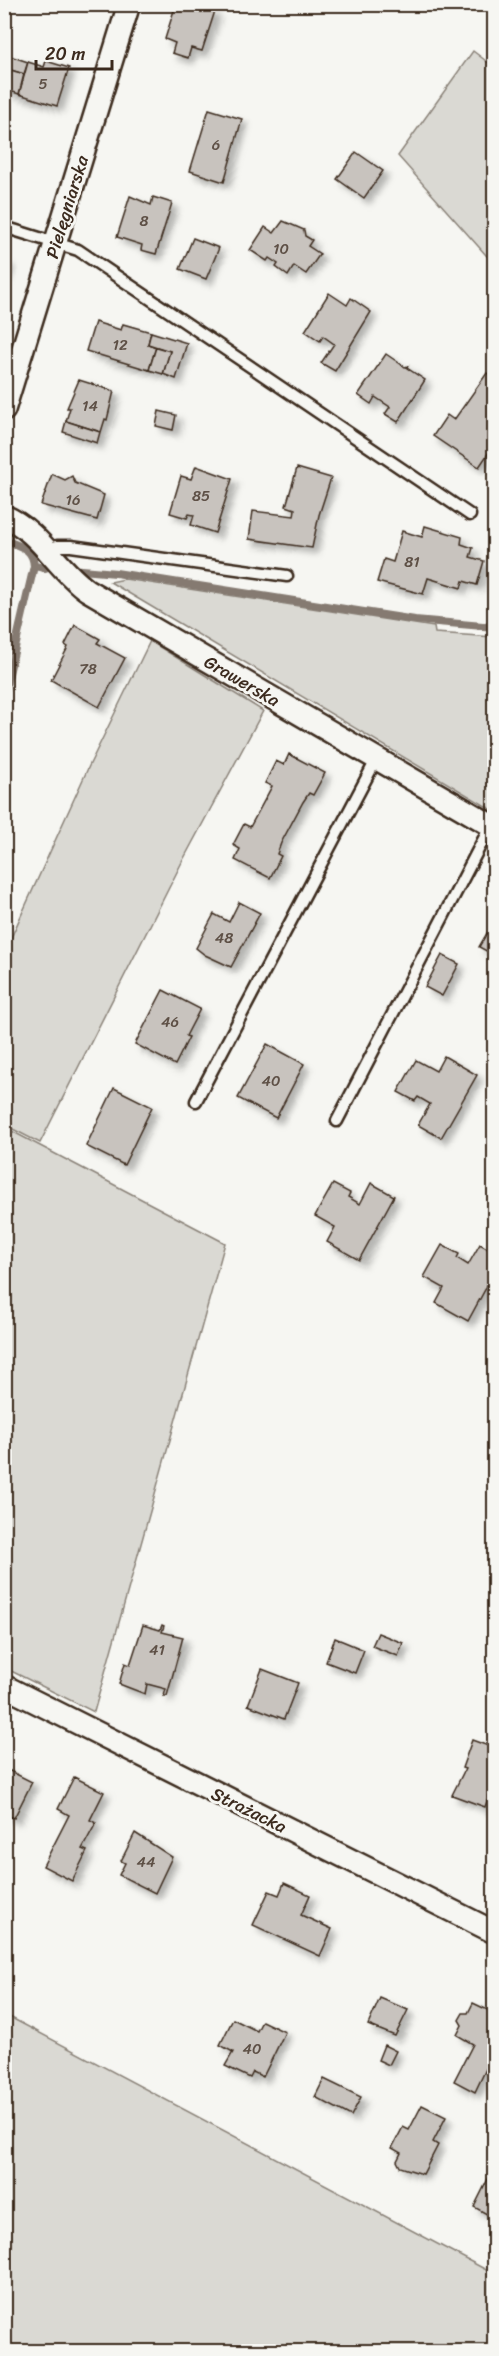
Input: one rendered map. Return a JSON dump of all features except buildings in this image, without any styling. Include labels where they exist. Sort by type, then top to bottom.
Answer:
[{"type":"street","name":"Pielęgniarska","points":[[4,410],[129,4]]},
{"type":"street","name":"Grawerska","points":[[4,516],[25,526],[71,578],[87,590],[493,826]]},
{"type":"street","name":"Strażacka","points":[[4,1686],[495,1932]]},
{"type":"lane","points":[[4,227],[78,250],[470,515]]},
{"type":"lane","points":[[46,549],[71,546],[287,576]]},
{"type":"lane","points":[[196,1101],[376,760]]},
{"type":"lane","points":[[337,1121],[493,826]]},
{"type":"shaded area","points":[[473,51],[494,67],[494,264],[398,156]]},
{"type":"shaded area","points":[[125,579],[434,627],[435,633],[494,637],[494,811],[110,582]]},
{"type":"shaded area","points":[[150,641],[263,711],[182,862],[40,1143],[5,1125],[5,951],[89,766]]},
{"type":"shaded area","points":[[4,1127],[225,1243],[94,1712],[5,1668]]},
{"type":"shaded area","points":[[4,2014],[494,2274],[494,2351],[5,2351]]},
{"type":"waterway","points":[[4,695],[34,566],[28,551],[12,543]]},
{"type":"waterway","points":[[34,566],[45,568]]},
{"type":"waterway","points":[[71,569],[116,573],[415,620],[494,627]]}]
